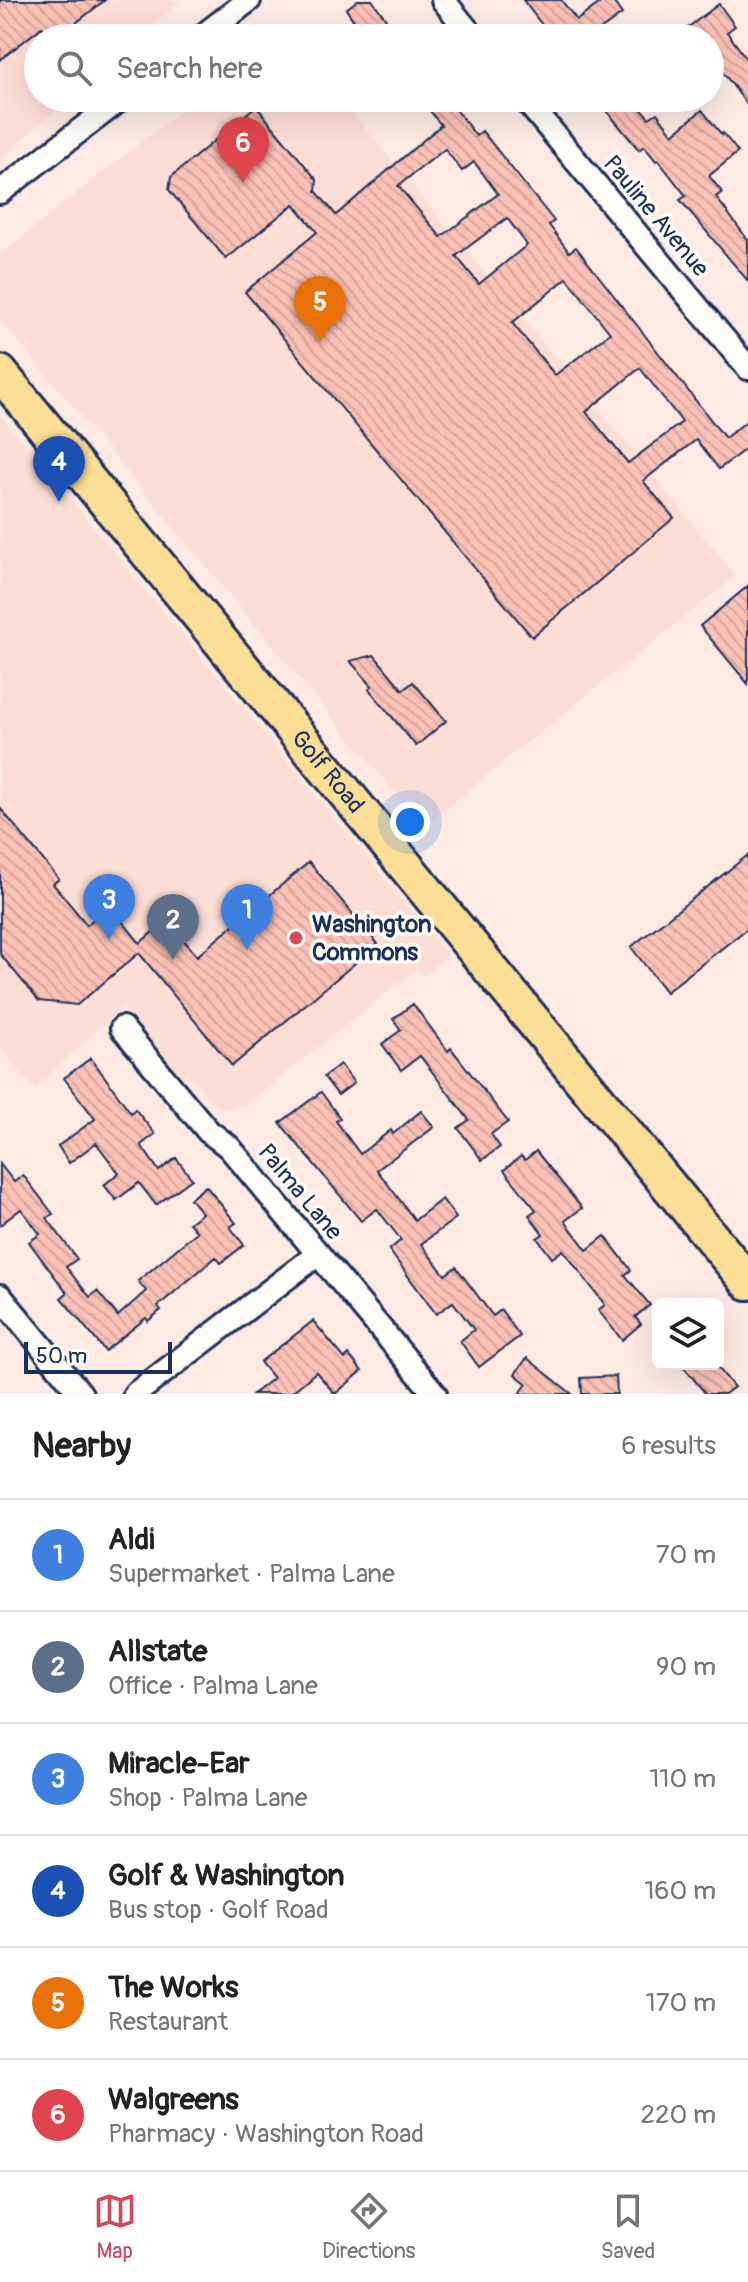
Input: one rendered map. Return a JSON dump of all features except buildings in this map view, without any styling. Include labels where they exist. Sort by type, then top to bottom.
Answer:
[{"type":"main road","name":"Golf Road","points":[[0,373],[748,1282]]},
{"type":"street","points":[[218,24],[249,0]]},
{"type":"street","points":[[443,0],[463,24]]},
{"type":"street","points":[[0,192],[104,112]]},
{"type":"street","name":"Pauline Avenue","points":[[536,112],[748,368]]},
{"type":"street","name":"Palma Lane","points":[[122,1028],[208,1131],[229,1147],[435,1394]]},
{"type":"street","points":[[135,1394],[318,1254]]},
{"type":"street","points":[[0,1296],[81,1394]]},
{"type":"shaded area","points":[[0,0],[181,0],[154,24],[24,24],[24,112],[53,112],[0,159]]},
{"type":"shaded area","points":[[179,112],[352,112],[736,576],[423,826],[0,319],[0,255]]},
{"type":"shaded area","name":"Washington Commons","points":[[0,415],[448,955],[423,976],[416,969],[246,1104],[227,1109],[214,1105],[188,1073],[181,1079],[122,1006],[35,1089],[0,1047]]},
{"type":"place","name":"Walgreens","points":[[243,183]]},
{"type":"place","name":"The Works","points":[[320,342]]},
{"type":"place","name":"Golf & Washington","points":[[59,502]]},
{"type":"place","name":"Washington Commons","points":[[296,938]]},
{"type":"place","name":"Miracle-Ear","points":[[109,940]]},
{"type":"place","name":"Aldi","points":[[247,950]]},
{"type":"place","name":"Allstate","points":[[173,960]]}]
